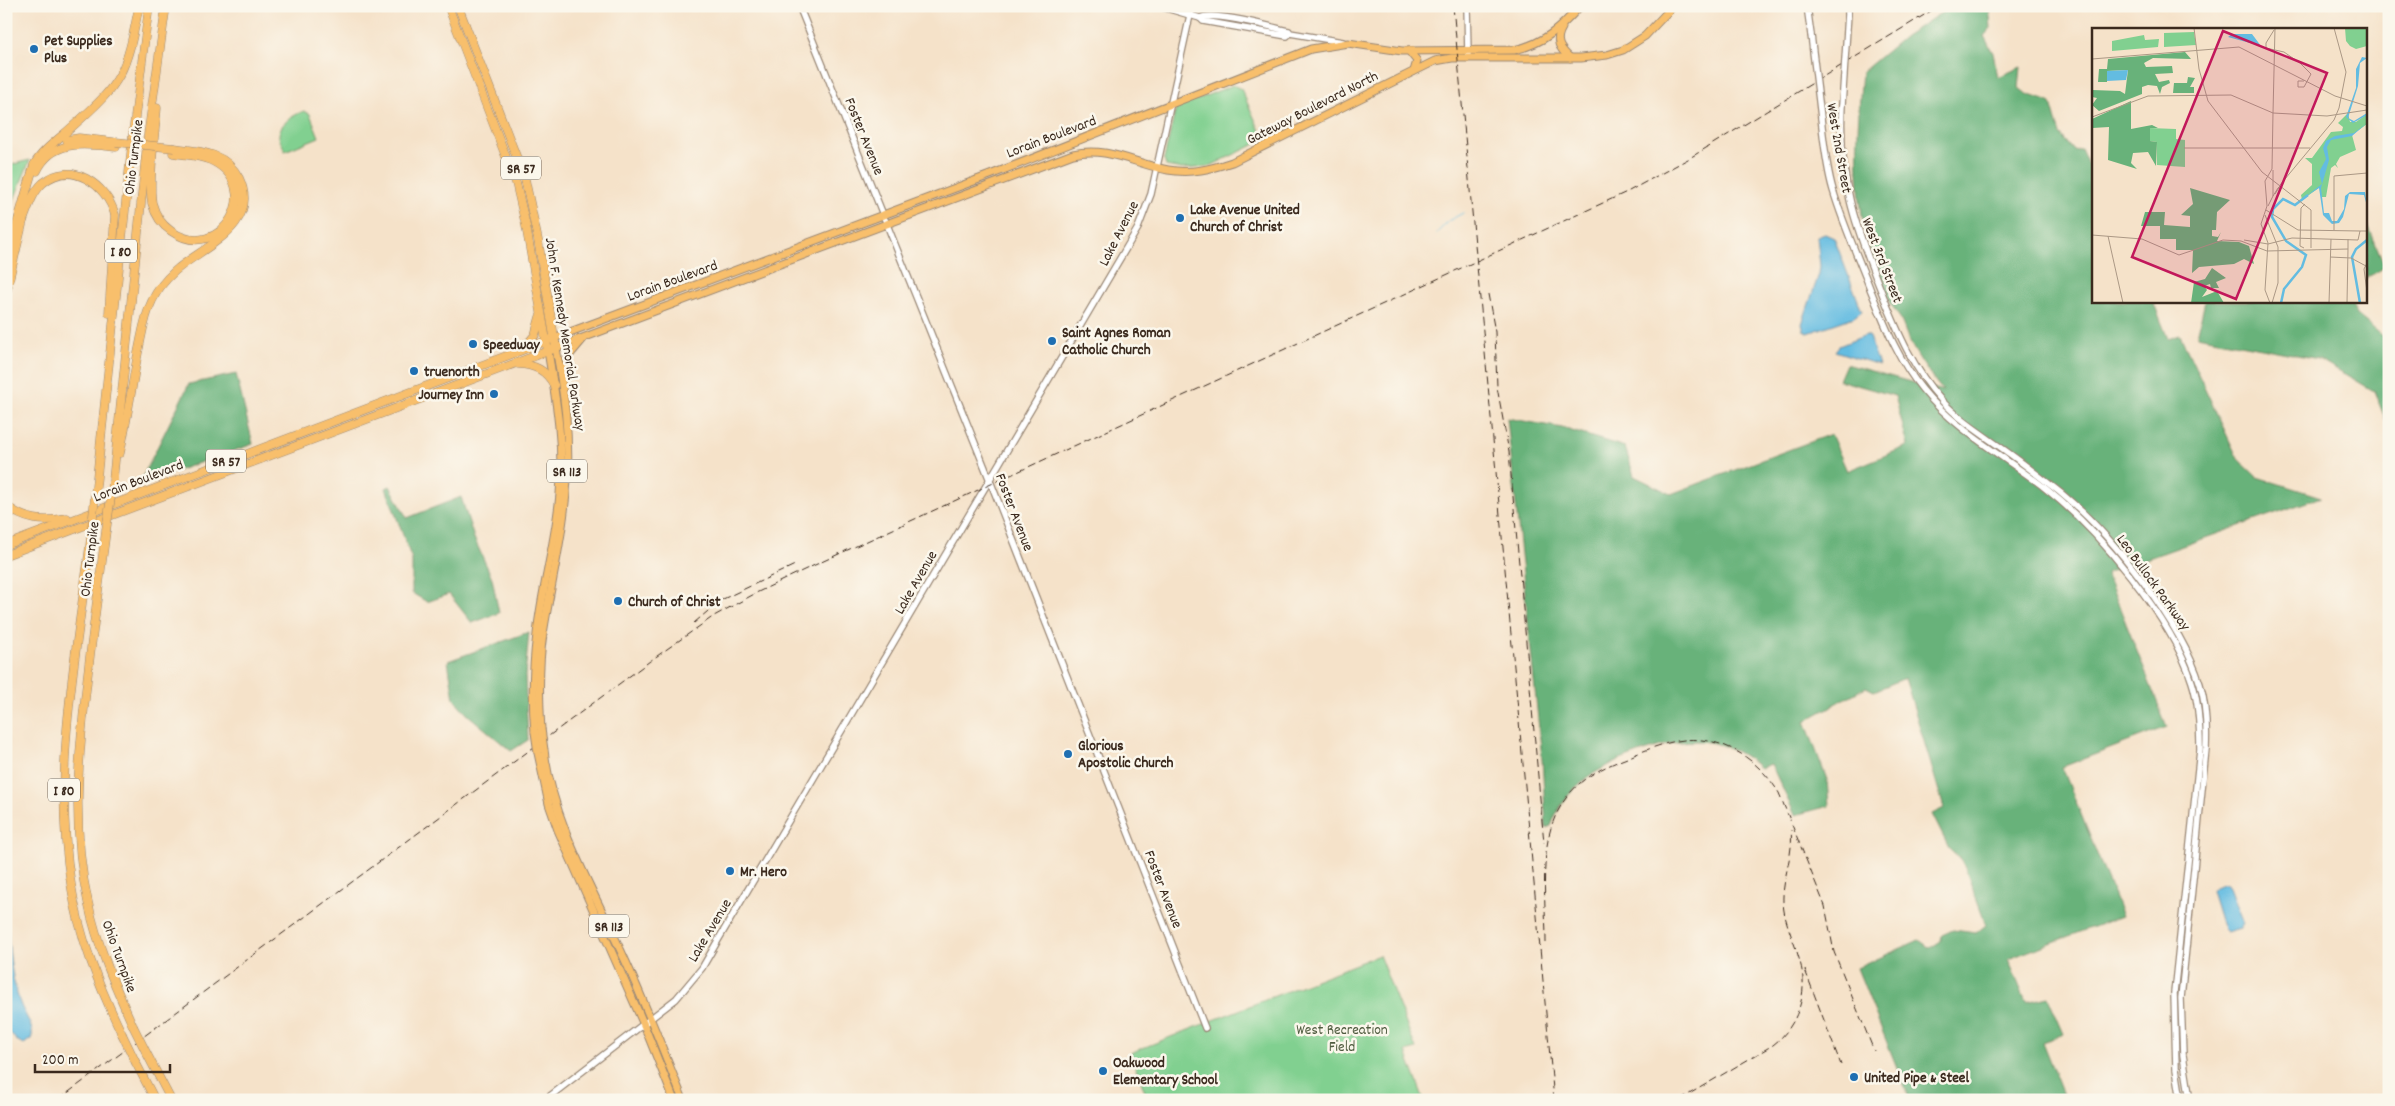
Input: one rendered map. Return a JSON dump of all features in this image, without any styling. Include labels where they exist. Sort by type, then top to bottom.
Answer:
[{"type":"highway","points":[[6,261],[32,170],[39,157],[100,103],[117,82],[130,50],[139,6]]},
{"type":"highway","name":"Ohio Turnpike","points":[[149,6],[134,125],[91,537],[67,740],[65,831],[71,886],[84,942],[103,994],[155,1100]]},
{"type":"highway","name":"Ohio Turnpike","points":[[166,6],[147,144],[112,490],[80,752],[78,831],[83,877],[96,935],[133,1026],[171,1100]]},
{"type":"highway","name":"John F. Kennedy Memorial Parkway","points":[[448,6],[516,183],[526,226],[541,310],[550,340],[556,348]]},
{"type":"highway","name":"John F. Kennedy Memorial Parkway","points":[[458,6],[524,179],[538,240],[550,340],[548,351]]},
{"type":"highway","points":[[159,62],[151,196],[154,209],[164,225],[178,236],[196,240],[212,236],[227,225],[235,211],[236,190],[232,180],[220,165],[210,160],[173,150]]},
{"type":"highway","points":[[51,146],[79,138],[116,145]]},
{"type":"highway","points":[[8,286],[35,176],[40,164],[60,148],[73,144],[116,145],[210,153],[224,159],[236,172],[244,200],[239,218],[232,229],[175,271],[157,292],[149,308],[112,490]]},
{"type":"highway","points":[[23,221],[38,189],[54,177],[74,175],[87,178],[102,190],[110,201],[115,222],[105,402]]},
{"type":"highway","name":"SR 57","points":[[517,353],[535,335],[541,310]]},
{"type":"highway","name":"Lorain Boulevard","points":[[6,545],[550,340]]},
{"type":"highway","name":"Lorain Boulevard","points":[[6,555],[556,348]]},
{"type":"highway","points":[[514,364],[539,368],[546,372],[554,386]]},
{"type":"highway","points":[[6,505],[20,516],[40,520],[65,518],[100,509]]},
{"type":"main road","points":[[1570,58],[1561,50],[1558,36],[1580,6]]},
{"type":"main road","name":"Gateway Boulevard North","points":[[1100,152],[1120,155],[1156,168],[1190,172],[1207,170],[1232,162],[1414,71],[1443,59],[1468,54],[1537,58],[1599,57],[1623,50],[1645,36],[1673,6]]},
{"type":"main road","points":[[1468,54],[1522,48],[1545,39],[1565,24]]},
{"type":"main road","name":"Lorain Boulevard","points":[[550,340],[884,215],[1312,49],[1348,43],[1409,51],[1468,54]]},
{"type":"main road","points":[[1409,51],[1417,61],[1414,71]]},
{"type":"main road","name":"Lorain Boulevard","points":[[556,348],[1061,157],[1083,152],[1100,152]]},
{"type":"main road","points":[[564,392],[567,358],[585,337]]},
{"type":"main road","name":"John F. Kennedy Memorial Parkway","points":[[538,731],[542,640],[551,594],[567,481],[568,437],[564,392],[556,348]]},
{"type":"main road","name":"John F. Kennedy Memorial Parkway","points":[[548,351],[560,425],[561,474],[553,540],[537,633],[534,693],[549,804],[558,830],[644,1025],[674,1100]]},
{"type":"main road","name":"John F. Kennedy Memorial Parkway","points":[[541,752],[568,839],[651,1020],[683,1100]]},
{"type":"street","name":"Foster Avenue","points":[[799,6],[990,480],[1205,1028]]},
{"type":"street","points":[[1159,6],[1200,18],[1206,14],[1289,31],[1292,34],[1348,43]]},
{"type":"street","name":"Lake Avenue","points":[[545,1100],[651,1020],[676,998],[702,968],[1138,228],[1148,205],[1192,6]]},
{"type":"street","points":[[1467,6],[1468,54]]},
{"type":"street","name":"West 2nd Street","points":[[1807,6],[1821,118],[1833,189],[1842,218],[1882,317]]},
{"type":"street","name":"West 3rd Street","points":[[1848,6],[1842,105],[1842,149],[1850,205],[1890,314]]},
{"type":"street","name":"Leo Bullock Parkway","points":[[1890,314],[1910,358],[1943,402],[1962,420],[2062,495],[2120,553],[2177,631],[2200,684],[2206,724],[2206,749],[2181,998],[2183,1055],[2190,1100]]},
{"type":"street","name":"Leo Bullock Parkway","points":[[1882,317],[1902,361],[1922,390],[1960,426],[2045,488],[2079,518],[2108,550],[2170,633],[2192,682],[2198,716],[2200,750],[2174,993],[2176,1069],[2181,1100]]},
{"type":"green space","points":[[1952,6],[1989,6],[1991,28],[1984,36],[1993,53],[1998,77],[2021,67],[2019,88],[2028,94],[2051,103],[2060,134],[2074,151],[2081,149],[2092,174],[2092,302],[2153,302],[2168,339],[2180,335],[2238,459],[2257,477],[2321,497],[2106,573],[2167,727],[2062,767],[2122,916],[2008,959],[2026,1002],[2048,997],[2064,1034],[2042,1042],[2065,1100],[1910,1100],[1857,968],[1919,940],[1930,948],[1941,941],[1942,935],[1953,930],[1976,933],[1986,925],[1962,860],[1949,848],[1932,814],[1944,808],[1905,678],[1874,691],[1866,687],[1805,721],[1827,780],[1829,806],[1795,815],[1771,764],[1760,768],[1744,756],[1713,743],[1697,741],[1680,742],[1646,750],[1615,762],[1581,782],[1564,801],[1551,826],[1546,828],[1542,758],[1507,418],[1562,428],[1625,447],[1634,476],[1671,494],[1831,434],[1847,471],[1908,446],[1895,396],[1839,380],[1846,364],[1943,391],[1920,359],[1908,338],[1899,316],[1890,304],[1869,247],[1860,204],[1858,138],[1862,72],[1905,36]]},
{"type":"green space","points":[[1233,85],[1241,89],[1263,137],[1262,141],[1208,167],[1182,169],[1166,166],[1164,159],[1176,108]]},
{"type":"green space","points":[[304,111],[310,114],[319,137],[285,151],[279,138],[280,131],[284,123]]},
{"type":"green space","points":[[30,160],[6,219],[6,166]]},
{"type":"green space","points":[[2368,225],[2385,267],[2368,277]]},
{"type":"green space","points":[[2205,302],[2350,302],[2357,315],[2389,341],[2389,428],[2374,391],[2319,359],[2197,336]]},
{"type":"green space","points":[[236,374],[253,444],[139,484],[189,384]]},
{"type":"green space","points":[[390,486],[407,518],[461,497],[474,538],[492,578],[499,613],[472,623],[449,594],[427,602],[412,593],[412,560],[386,488]]},
{"type":"green space","points":[[529,632],[525,676],[528,740],[511,751],[467,714],[454,699],[448,661]]},
{"type":"green space","name":"West Recreation Field","points":[[1379,955],[1416,1049],[1406,1052],[1424,1100],[1148,1100],[1130,1053]]},
{"type":"water","points":[[1825,234],[1834,238],[1862,311],[1854,317],[1808,333],[1804,331],[1802,324],[1819,274],[1817,237]]},
{"type":"water","points":[[1866,335],[1869,337],[1879,365],[1835,351],[1839,346]]},
{"type":"water","points":[[2222,884],[2226,884],[2229,888],[2243,924],[2240,929],[2226,933],[2223,930],[2211,891]]},
{"type":"water","points":[[6,910],[10,957],[16,991],[32,1031],[31,1039],[24,1044],[16,1040],[6,1028]]},
{"type":"waterway","points":[[1437,233],[1448,221],[1463,213]]},
{"type":"railway","points":[[1453,6],[1554,1100]]},
{"type":"railway","points":[[58,1100],[650,661],[714,616],[804,570],[1629,191],[1688,159],[1939,6]]},
{"type":"railway","points":[[1488,294],[1495,332],[1497,387],[1509,452],[1544,843]]},
{"type":"railway","points":[[694,623],[721,600],[797,564]]},
{"type":"railway","points":[[1546,943],[1545,874],[1548,840],[1552,823],[1559,809],[1579,783],[1616,762],[1658,746],[1677,741],[1693,740],[1708,741],[1722,745],[1749,759],[1770,780],[1779,793],[1825,906],[1834,952],[1874,1051]]},
{"type":"railway","points":[[1679,1100],[1773,1045],[1782,1037],[1795,1018],[1802,996],[1802,973],[1785,917],[1783,902],[1784,884],[1791,848],[1791,830]]},
{"type":"railway","points":[[1805,970],[1841,1065]]},
{"type":"place","name":"Pet Supplies Plus","points":[[34,49]]},
{"type":"place","name":"Lake Avenue United Church of Christ","points":[[1180,218]]},
{"type":"place","name":"Saint Agnes Roman Catholic Church","points":[[1052,341]]},
{"type":"place","name":"Speedway","points":[[473,344]]},
{"type":"place","name":"truenorth","points":[[414,371]]},
{"type":"place","name":"Journey Inn","points":[[494,394]]},
{"type":"place","name":"Church of Christ","points":[[618,601]]},
{"type":"place","name":"Glorious Apostolic Church","points":[[1068,754]]},
{"type":"place","name":"Mr. Hero","points":[[730,871]]},
{"type":"place","name":"Oakwood Elementary School","points":[[1103,1071]]},
{"type":"place","name":"United Pipe & Steel","points":[[1854,1077]]}]
